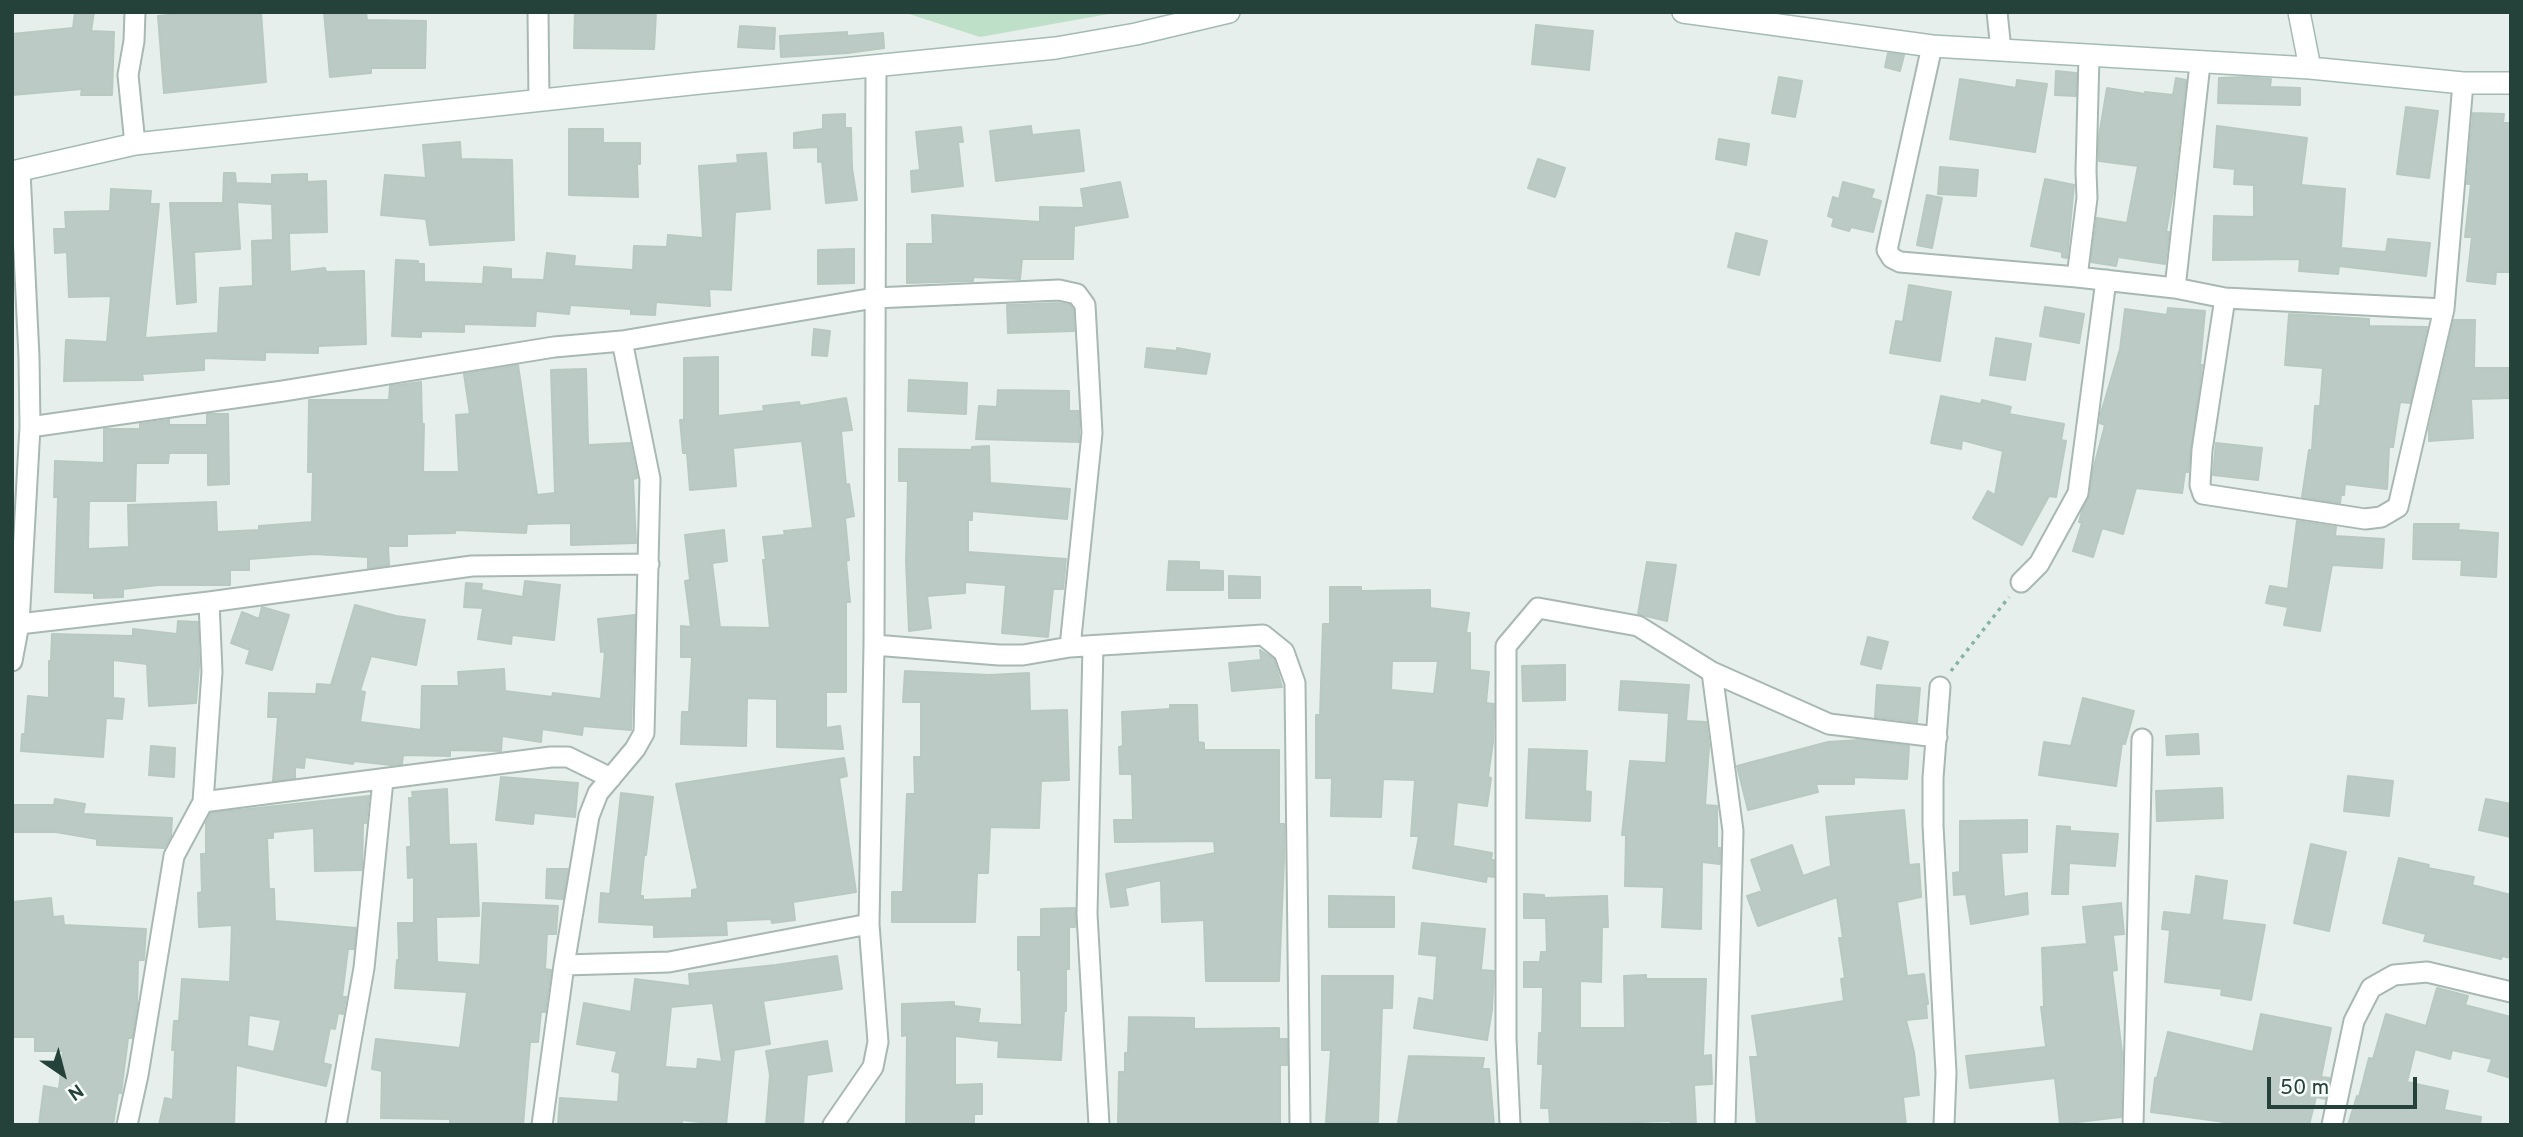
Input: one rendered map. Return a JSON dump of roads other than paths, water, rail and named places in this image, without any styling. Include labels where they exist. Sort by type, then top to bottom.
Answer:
[{"type":"street","points":[[135,12],[134,41],[128,75],[135,144]]},
{"type":"street","points":[[538,12],[540,100]]},
{"type":"street","points":[[12,661],[19,624],[18,560],[30,426],[29,357],[16,172],[135,144],[1056,48],[1136,34],[1229,12]]},
{"type":"street","points":[[1683,12],[1751,17],[1932,46],[2200,64],[2310,68],[2463,83],[2511,83]]},
{"type":"street","points":[[1997,12],[2001,50]]},
{"type":"street","points":[[2299,12],[2310,68]]},
{"type":"street","points":[[1932,46],[1887,250],[1892,258],[1900,262],[2175,288],[2225,298],[2444,309]]},
{"type":"street","points":[[2077,277],[2087,198],[2089,56]]},
{"type":"street","points":[[2175,288],[2200,64]]},
{"type":"street","points":[[833,1125],[873,1067],[878,1042],[869,924],[874,645],[876,66]]},
{"type":"street","points":[[2225,298],[2202,450],[2200,485],[2203,494],[2365,519],[2381,517],[2398,507],[2444,309],[2463,83]]},
{"type":"street","points":[[2021,582],[2039,564],[2078,493],[2106,280]]},
{"type":"street","points":[[30,426],[283,391],[554,347],[622,341],[874,298],[1059,290],[1077,294],[1085,305],[1092,433],[1070,647]]},
{"type":"street","points":[[542,1125],[564,965],[589,816],[598,793],[635,749],[644,733],[650,479],[622,341]]},
{"type":"street","points":[[19,624],[209,602],[472,566],[649,564]]},
{"type":"street","points":[[127,1125],[138,1075],[174,856],[203,802],[212,672],[209,602]]},
{"type":"street","points":[[1510,1125],[1506,1039],[1506,646],[1538,608],[1638,626],[1712,672],[1829,724],[1937,737]]},
{"type":"street","points":[[874,645],[999,656],[1070,647],[1264,635],[1284,652],[1295,683],[1300,1125]]},
{"type":"street","points":[[1093,646],[1087,914],[1099,1125]]},
{"type":"street","points":[[1712,672],[1733,831],[1725,1125]]},
{"type":"street","points":[[1940,687],[1933,778],[1933,825],[1946,1073],[1944,1125]]},
{"type":"street","points":[[2133,1125],[2142,739]]},
{"type":"street","points":[[203,802],[551,757],[568,757],[611,778]]},
{"type":"street","points":[[336,1125],[364,968],[383,780]]},
{"type":"street","points":[[564,965],[669,962],[869,924]]},
{"type":"street","points":[[2332,1125],[2354,1020],[2371,988],[2395,975],[2427,972],[2511,992]]}]
